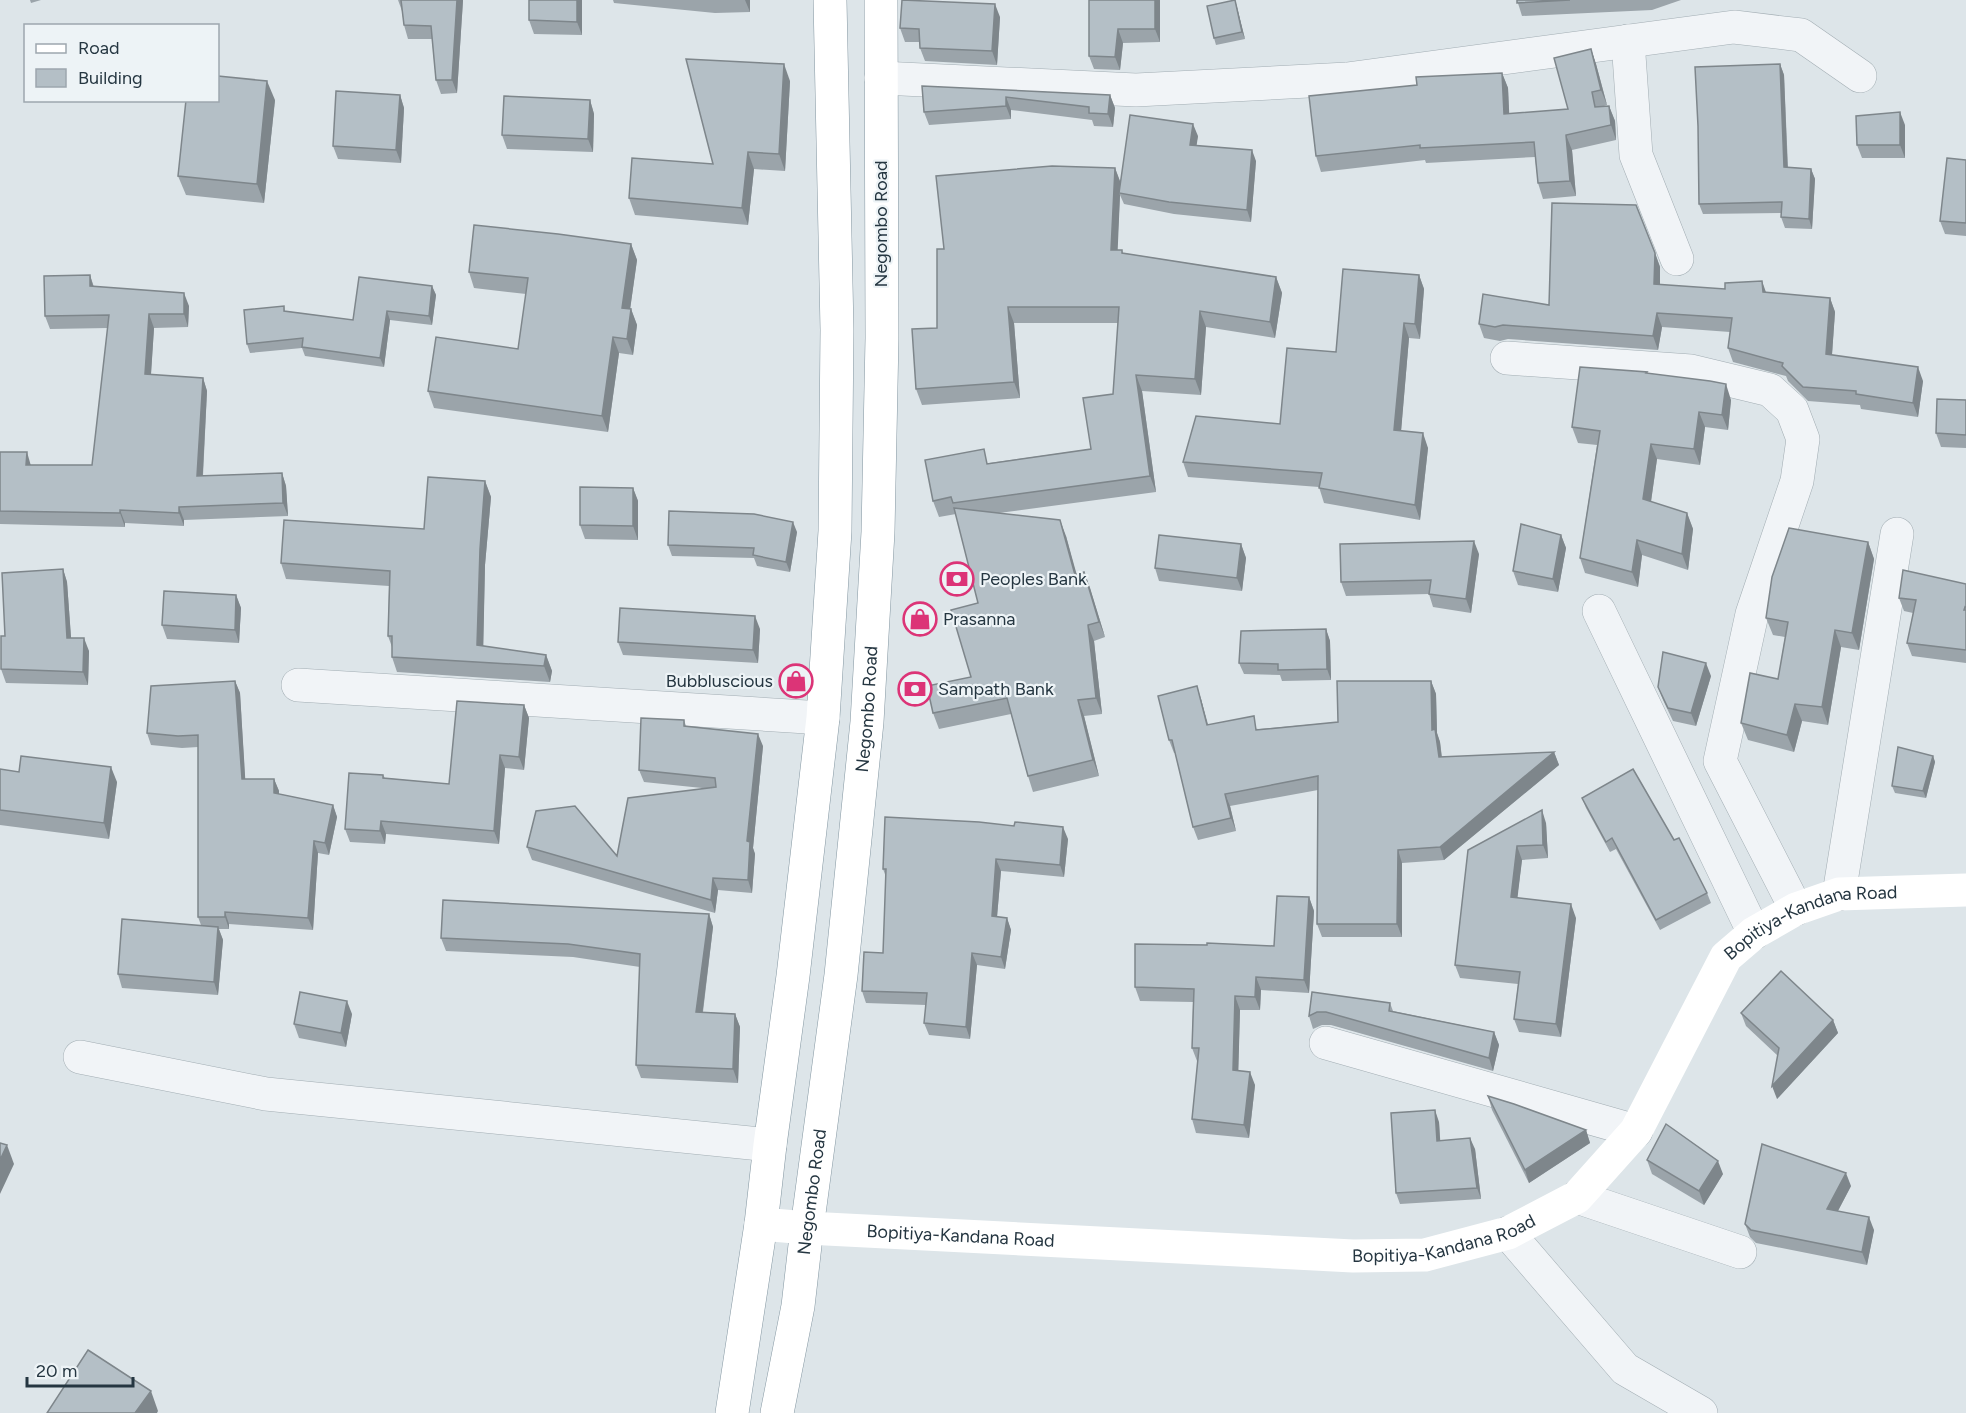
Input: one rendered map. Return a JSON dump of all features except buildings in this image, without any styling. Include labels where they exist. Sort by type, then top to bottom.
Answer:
[{"type":"main road","points":[[732,1413],[761,1224],[823,718],[835,531],[837,330],[830,0]]},
{"type":"main road","name":"Negombo Road","points":[[777,1413],[798,1306],[841,975],[867,722],[878,520],[882,338],[881,0]]},
{"type":"main road","name":"Bopitiya-Kandana Road","points":[[761,1224],[1353,1256],[1425,1255],[1508,1233],[1577,1197],[1636,1131],[1726,957],[1754,933],[1796,909],[1839,894],[1966,890]]},
{"type":"street","points":[[881,78],[1136,90],[1347,79],[1734,27],[1801,35],[1860,76]]},
{"type":"street","points":[[1628,41],[1636,154],[1677,259]]},
{"type":"street","points":[[1507,358],[1691,371],[1770,390],[1792,410],[1803,439],[1797,481],[1752,614],[1720,761],[1796,909]]},
{"type":"street","points":[[1839,894],[1897,534]]},
{"type":"street","points":[[1599,611],[1754,933]]},
{"type":"street","points":[[298,685],[823,718]]},
{"type":"street","points":[[1326,1043],[1636,1131]]},
{"type":"street","points":[[80,1058],[266,1094],[770,1145]]},
{"type":"street","points":[[1577,1197],[1740,1252]]},
{"type":"street","points":[[1508,1233],[1625,1369],[1701,1413]]},
{"type":"place","name":"Peoples Bank","points":[[957,579]]},
{"type":"place","name":"Prasanna","points":[[920,619]]},
{"type":"place","name":"Bubbluscious","points":[[796,681]]},
{"type":"place","name":"Sampath Bank","points":[[915,689]]}]
